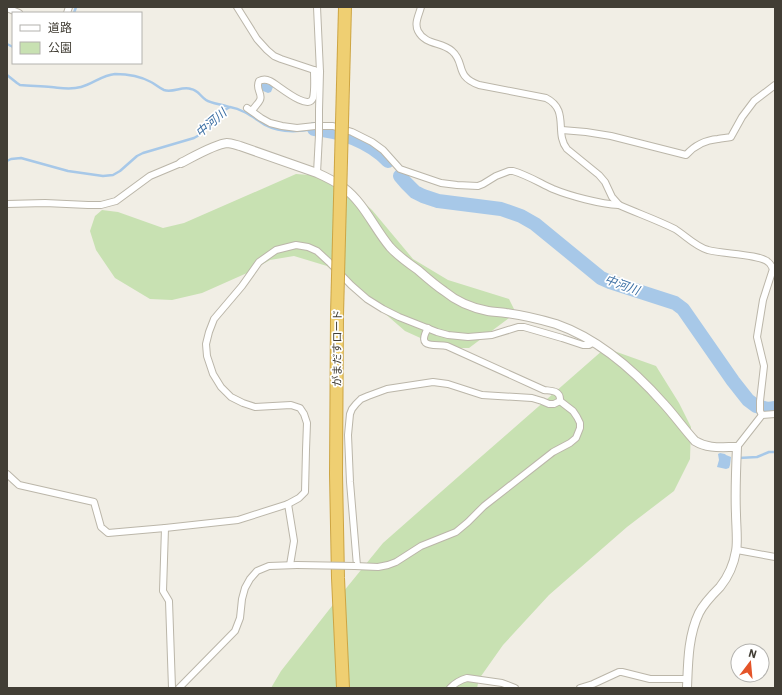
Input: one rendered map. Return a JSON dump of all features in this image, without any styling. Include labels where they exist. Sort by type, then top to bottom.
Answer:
[{"type":"highway","name":"がまだすロード","points":[[343,688],[338,578],[336,474],[337,315],[345,7]]},
{"type":"street","points":[[237,7],[258,39],[274,56],[317,71]]},
{"type":"street","points":[[317,7],[317,71],[319,110],[317,173]]},
{"type":"street","points":[[421,7],[416,23],[418,32],[426,40],[448,48],[453,52],[457,56],[463,74],[468,80],[479,85],[546,98],[552,101],[556,105],[561,120],[562,140],[564,145],[599,175],[605,182],[612,197],[619,205]]},
{"type":"street","points":[[7,8],[17,12]]},
{"type":"street","points":[[317,71],[312,100],[306,102],[299,100],[272,82],[263,79],[258,83],[258,90],[261,96],[260,100],[249,109],[261,118],[282,126],[297,128],[329,125],[352,132],[372,142],[383,150],[400,169],[441,183],[478,186],[496,176],[513,171],[572,196],[619,205],[674,229],[704,248],[717,252],[758,257],[768,261],[774,268],[763,300],[757,337],[764,366],[760,401],[761,413],[736,447],[735,489],[737,550],[727,576],[705,603],[695,624],[689,647],[687,688]]},
{"type":"street","points":[[562,130],[611,136],[686,155],[692,148],[702,143],[731,137],[742,117],[754,101],[775,85]]},
{"type":"street","points":[[7,204],[45,203],[101,205],[116,201],[150,176],[222,144],[228,143],[240,146],[317,173],[344,188],[356,199],[380,234],[391,247],[404,259],[460,302],[487,311],[540,320],[584,336],[608,351],[623,363],[664,404],[695,441],[708,447],[736,447]]},
{"type":"street","points":[[390,169],[396,164]]},
{"type":"street","points":[[7,474],[19,485],[94,502],[102,527],[108,532],[165,528],[238,520],[288,504],[299,498],[305,492],[306,482],[307,423],[304,414],[300,408],[291,405],[255,408],[230,397],[221,388],[213,374],[207,356],[206,344],[214,319],[242,286],[259,262],[276,250],[296,245],[308,247],[317,251],[367,299],[399,317],[428,328],[448,334],[468,337],[492,335],[518,327],[524,327],[583,345],[589,345],[594,342]]},
{"type":"street","points":[[179,688],[235,631],[240,618],[245,588],[257,571],[270,566],[294,565],[378,567],[396,562],[421,546],[456,532],[484,506],[553,452],[576,438],[580,428],[580,423],[573,411],[560,401],[559,394],[544,390],[447,346],[433,346],[427,344],[424,337],[428,328]]},
{"type":"street","points":[[356,566],[348,435],[350,414],[352,409],[361,399],[387,389],[433,382],[448,384],[482,395],[532,398],[549,404],[554,404],[560,401]]},
{"type":"street","points":[[761,413],[775,414]]},
{"type":"street","points":[[288,504],[294,534],[294,565]]},
{"type":"street","points":[[165,528],[163,591],[169,601],[172,688]]},
{"type":"street","points":[[737,550],[775,557]]},
{"type":"street","points":[[580,688],[594,684],[620,672],[650,679],[687,679]]},
{"type":"street","points":[[450,688],[456,682],[467,678],[502,683],[515,688]]},
{"type":"green space","points":[[296,174],[323,176],[346,186],[372,210],[413,259],[448,280],[509,299],[514,309],[509,318],[469,348],[452,348],[427,341],[405,331],[327,266],[294,256],[270,260],[247,273],[202,293],[172,300],[150,299],[115,278],[96,250],[90,231],[95,216],[102,210],[118,212],[163,228],[184,223]]},
{"type":"green space","points":[[603,350],[614,351],[656,366],[679,403],[691,427],[690,459],[674,491],[627,527],[549,595],[503,645],[479,679],[477,688],[271,688],[281,671],[383,543]]},
{"type":"water","points":[[263,83],[273,87],[271,92],[268,93],[260,88],[261,84]]},
{"type":"water","points":[[720,453],[731,457],[729,468],[726,469],[717,467],[719,460],[718,454]]},
{"type":"waterway","points":[[74,12],[76,7]]},
{"type":"waterway","points":[[7,44],[12,46]]},
{"type":"waterway","points":[[7,75],[20,85],[70,89],[85,86],[110,75],[129,75],[147,80],[167,91],[188,88],[197,92],[208,101],[229,107]]},
{"type":"waterway","name":"中河川","points":[[7,161],[21,158],[68,171],[103,176],[113,175],[143,153],[194,138],[201,134],[221,112],[230,107],[244,112],[271,128],[283,131],[302,131],[314,129]]},
{"type":"waterway","name":"中河川","points":[[314,129],[334,132],[364,143],[381,154],[388,161]]},
{"type":"waterway","name":"中河川","points":[[400,176],[415,192],[438,201],[501,209],[521,216],[535,224],[601,278],[675,303],[683,309],[748,400],[756,406],[768,409],[775,408]]},
{"type":"waterway","points":[[739,458],[757,457],[769,452],[775,452]]}]
